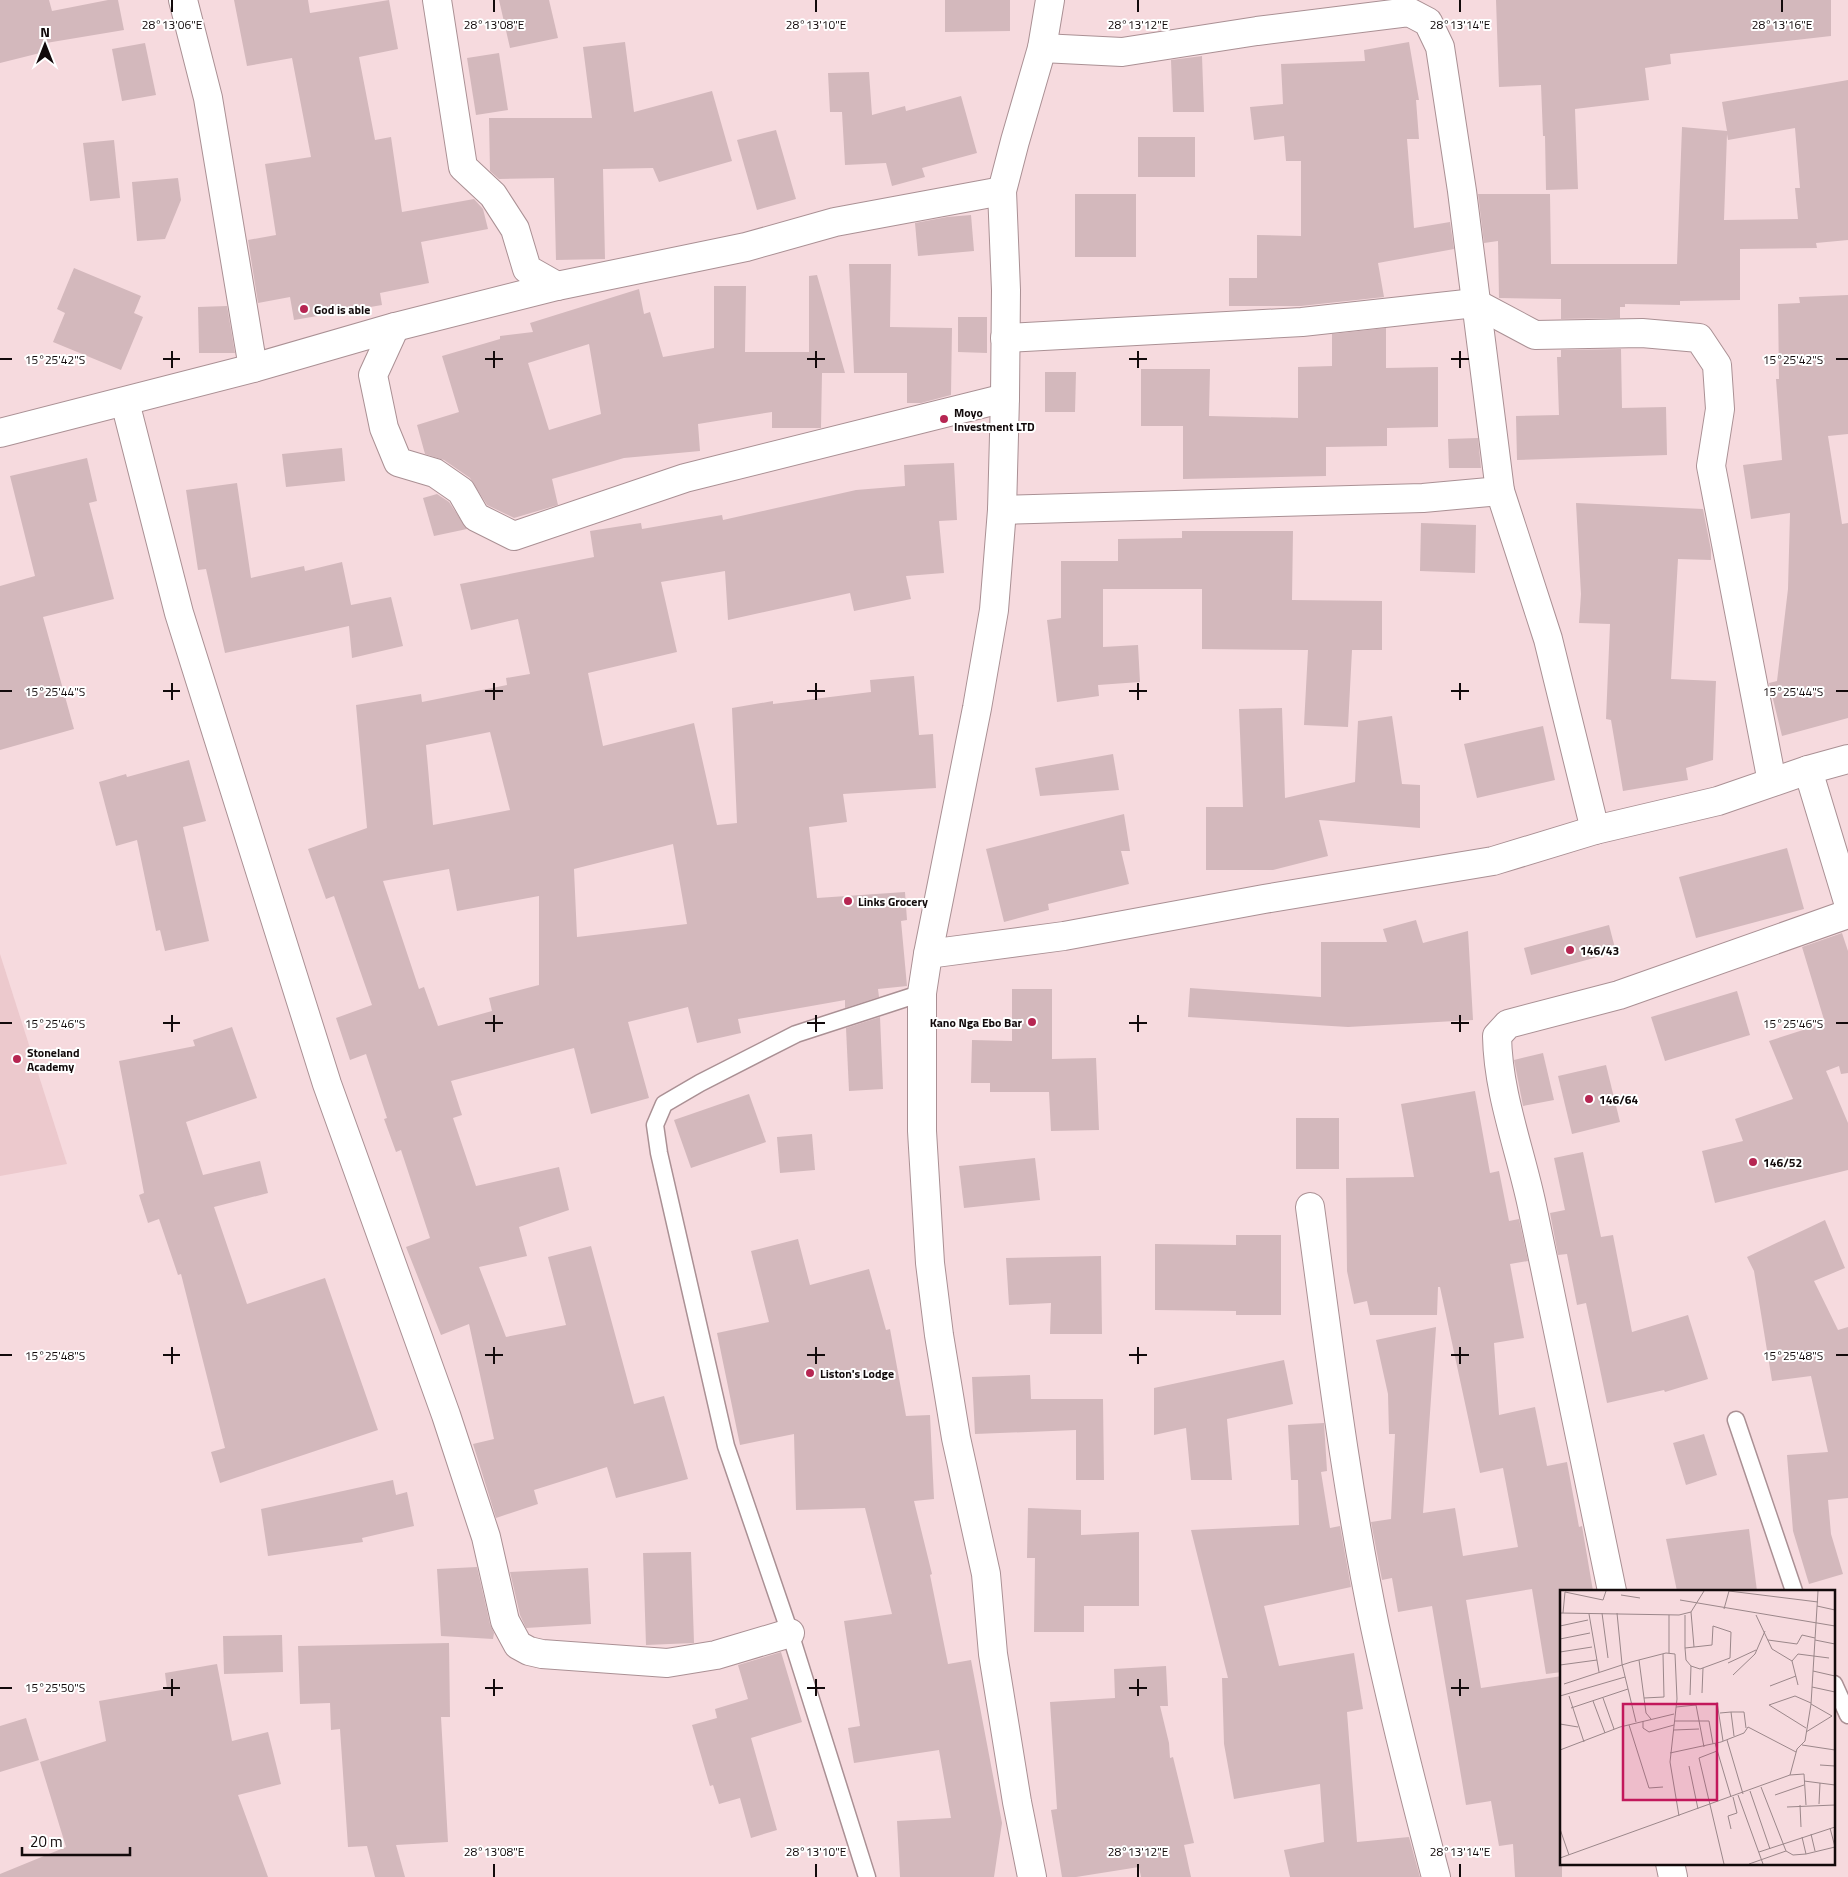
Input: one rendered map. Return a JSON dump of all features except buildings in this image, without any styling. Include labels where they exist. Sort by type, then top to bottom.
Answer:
[{"type":"street","points":[[183,0],[208,98],[253,368]]},
{"type":"street","points":[[437,0],[463,167],[493,195],[515,229],[527,269],[557,286]]},
{"type":"street","points":[[1032,1877],[1017,1802],[993,1654],[986,1574],[956,1438],[930,1263],[922,1131],[922,993],[994,610],[1002,510],[1005,398],[1006,290],[1002,191],[1014,141],[1042,48],[1050,0]]},
{"type":"street","points":[[1042,48],[1122,52],[1257,31],[1409,12],[1428,22],[1440,47],[1462,191],[1500,491],[1548,639],[1595,830]]},
{"type":"street","points":[[0,433],[125,402],[395,327],[557,286],[746,247],[835,222],[1002,191]]},
{"type":"street","points":[[1005,338],[1302,322],[1475,304],[1535,335],[1642,333],[1699,338],[1717,365],[1720,409],[1711,466],[1772,782]]},
{"type":"street","points":[[395,327],[373,375],[384,428],[398,462],[435,473],[461,491],[476,518],[514,536],[685,478],[1005,398]]},
{"type":"street","points":[[125,402],[182,622],[328,1084],[446,1415],[486,1537],[505,1621],[511,1636],[518,1645],[529,1651],[542,1654],[667,1663],[716,1655],[790,1633]]},
{"type":"street","points":[[1002,510],[1423,498],[1500,491]]},
{"type":"street","points":[[928,954],[1064,936],[1264,899],[1493,860],[1595,830],[1718,801],[1808,770],[1848,759]]},
{"type":"street","points":[[1808,770],[1848,902]]},
{"type":"street","points":[[1612,1590],[1531,1202],[1502,1082],[1498,1060],[1497,1036],[1508,1024],[1619,995],[1848,914]]},
{"type":"street","points":[[1310,1207],[1344,1454],[1375,1626],[1416,1802],[1436,1877]]},
{"type":"street","points":[[1670,1864],[1673,1877]]},
{"type":"lane","points":[[867,1877],[790,1633],[726,1446],[659,1153],[655,1125],[664,1104],[700,1083],[796,1034],[922,993]]},
{"type":"lane","points":[[1736,1420],[1794,1590]]},
{"type":"lane","points":[[1836,1688],[1848,1715]]},
{"type":"shaded area","name":"Stoneland Academy","points":[[0,954],[67,1164],[0,1176]]},
{"type":"place","name":"God is able","points":[[304,309]]},
{"type":"place","name":"Moyo Investment LTD","points":[[944,419]]},
{"type":"place","name":"Links Grocery","points":[[848,901]]},
{"type":"place","name":"146/43","points":[[1570,950]]},
{"type":"place","name":"Kano Nga Ebo Bar","points":[[1032,1022]]},
{"type":"place","name":"Stoneland Academy","points":[[17,1059]]},
{"type":"place","name":"146/64","points":[[1589,1099]]},
{"type":"place","name":"146/52","points":[[1753,1162]]},
{"type":"place","name":"Liston's Lodge","points":[[810,1373]]}]
